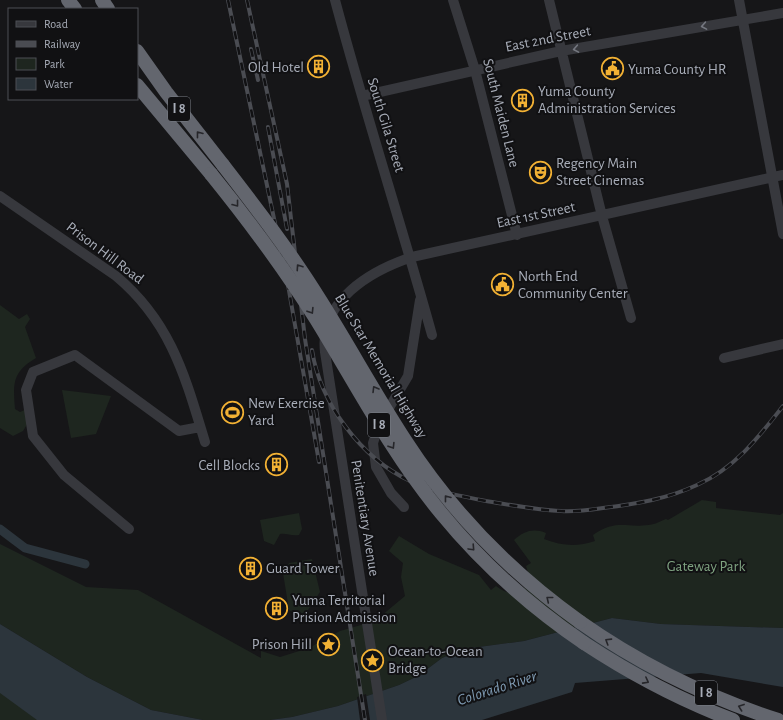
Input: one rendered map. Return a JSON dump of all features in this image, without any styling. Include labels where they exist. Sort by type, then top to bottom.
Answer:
[{"type":"highway","points":[[68,0],[74,8]]},
{"type":"highway","name":"Blue Star Memorial Highway","points":[[138,52],[166,92],[223,164],[303,273],[405,440],[450,501],[497,553],[536,589],[595,633],[637,659],[717,699],[778,720]]},
{"type":"highway","name":"Blue Star Memorial Highway","points":[[138,86],[258,233],[300,293],[399,456],[440,513],[481,557],[527,600],[570,633],[612,662],[676,696],[733,720]]},
{"type":"street","name":"South Gila Street","points":[[335,0],[362,96],[412,257],[432,335]]},
{"type":"street","name":"South Maiden Lane","points":[[453,0],[475,70],[517,235]]},
{"type":"street","points":[[549,0],[602,216],[631,318]]},
{"type":"street","points":[[739,0],[742,20],[778,176],[783,234]]},
{"type":"street","name":"East 2nd Street","points":[[362,96],[561,51],[783,13]]},
{"type":"street","name":"East 1st Street","points":[[328,321],[340,302],[358,284],[384,268],[412,257],[517,235],[778,176]]},
{"type":"street","name":"Prison Hill Road","points":[[0,196],[116,276],[147,307],[173,348],[182,370],[205,442]]},
{"type":"street","points":[[404,507],[391,493],[376,467],[373,443],[379,425],[408,376],[419,317],[421,293]]},
{"type":"street","name":"Penitentiary Avenue","points":[[328,321],[324,345],[382,720]]},
{"type":"street","points":[[724,358],[783,344]]},
{"type":"street","points":[[129,529],[64,475],[33,436],[26,390],[33,372],[75,355],[178,431],[200,427]]},
{"type":"green space","points":[[0,305],[19,319],[27,314],[30,319],[25,327],[36,358],[22,368],[16,379],[14,386],[15,409],[20,412],[27,409],[29,421],[23,431],[13,436],[0,428]]},
{"type":"green space","points":[[62,390],[111,396],[96,434],[71,438]]},
{"type":"green space","name":"Gateway Park","points":[[702,500],[716,502],[716,508],[780,515],[783,513],[783,628],[661,624],[612,618],[524,641],[464,649],[442,658],[418,676],[399,685],[338,706],[292,717],[270,720],[203,720],[151,710],[87,677],[0,624],[0,544],[86,587],[138,590],[261,658],[261,651],[280,657],[309,648],[340,631],[375,621],[405,596],[401,577],[403,563],[389,551],[399,536],[429,554],[479,575],[491,590],[496,586],[501,590],[511,593],[520,591],[524,588],[530,578],[526,566],[531,563],[514,540],[521,534],[529,531],[541,531],[546,533],[544,539],[570,545],[582,544],[595,541],[593,535],[608,527],[620,525],[650,525],[666,519],[668,520]]},
{"type":"green space","points":[[299,513],[302,529],[299,535],[280,534],[274,545],[264,541],[260,520]]},
{"type":"green space","points":[[312,559],[320,592],[308,610],[299,616],[289,610],[283,573],[289,563]]},
{"type":"green space","points":[[0,692],[38,720],[0,720]]},
{"type":"water","name":"Colorado River","points":[[612,618],[661,624],[783,628],[783,687],[701,673],[575,683],[572,692],[482,720],[270,720],[292,717],[338,706],[399,685],[418,676],[442,658],[464,649],[524,641]]},
{"type":"water","points":[[0,624],[87,677],[151,710],[203,720],[37,720],[0,693]]},
{"type":"pier","points":[[366,694],[370,720],[360,720],[357,697]]},
{"type":"waterway","points":[[0,529],[25,548],[85,564]]},
{"type":"railway","points":[[228,0],[288,285],[319,462]]},
{"type":"railway","points":[[247,0],[287,184],[305,339],[365,720]]},
{"type":"railway","points":[[251,49],[258,80]]},
{"type":"railway","points":[[268,127],[287,229]]},
{"type":"railway","points":[[312,350],[316,370],[334,409],[346,427],[360,443],[375,458],[392,471],[410,481],[447,493],[542,510],[577,511],[627,505],[686,490],[711,478],[734,461],[755,441],[783,406]]},
{"type":"place","name":"Old Hotel","points":[[319,67]]},
{"type":"place","name":"Yuma County HR","points":[[613,69]]},
{"type":"place","name":"Yuma County Administration Services","points":[[523,100]]},
{"type":"place","name":"Regency Main Street Cinemas","points":[[540,172]]},
{"type":"place","name":"North End Community Center","points":[[503,285]]},
{"type":"place","name":"New Exercise Yard","points":[[233,412]]},
{"type":"place","name":"Cell Blocks","points":[[276,465]]},
{"type":"place","name":"Guard Tower","points":[[251,568]]},
{"type":"place","name":"Yuma Territorial Prision Admission","points":[[276,609]]},
{"type":"place","name":"Prison Hill","points":[[328,644]]},
{"type":"place","name":"Ocean-to-Ocean Bridge","points":[[373,660]]}]
